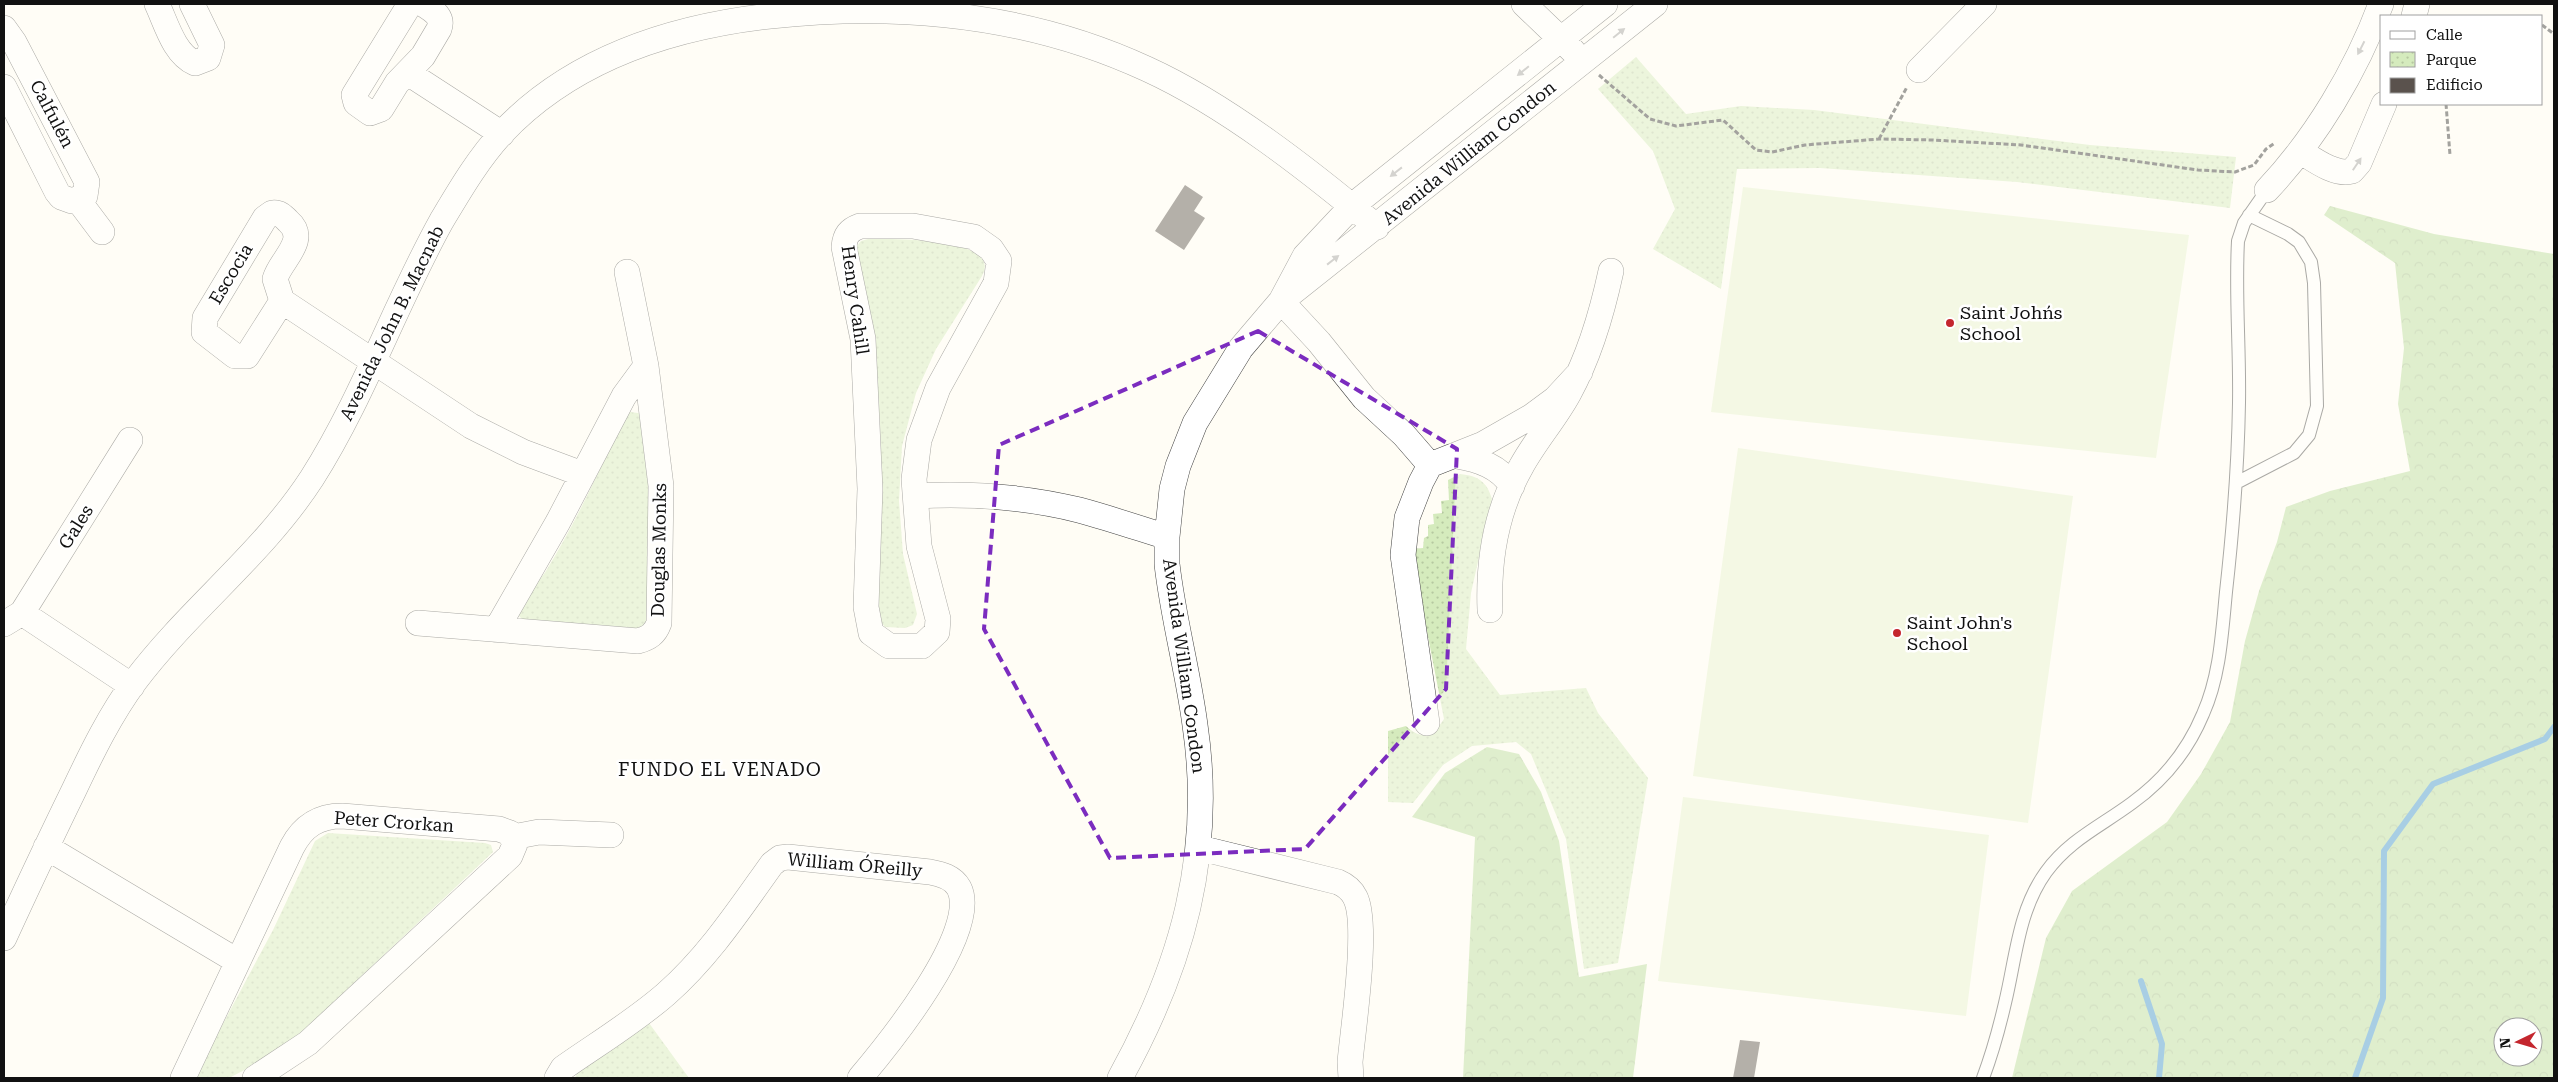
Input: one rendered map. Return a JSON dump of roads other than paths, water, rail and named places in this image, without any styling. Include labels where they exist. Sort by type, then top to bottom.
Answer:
[{"type":"street","points":[[157,4],[176,45],[183,55],[195,63],[208,58],[212,45],[198,6]]},
{"type":"street","points":[[410,4],[356,92],[356,103],[370,113],[378,112],[397,83],[423,56],[440,25],[438,15],[423,4]]},
{"type":"street","points":[[1524,4],[1584,61]]},
{"type":"street","name":"Avenida William Condon","points":[[1281,301],[1305,256],[1352,206],[1562,40],[1604,4]]},
{"type":"street","name":"Avenida William Condon","points":[[1120,1078],[1150,1020],[1178,948],[1187,916],[1200,848],[1202,796],[1196,726],[1170,590],[1167,537],[1176,474],[1195,423],[1241,348],[1281,301],[1377,227],[1655,4]]},
{"type":"street","points":[[1919,70],[1984,4]]},
{"type":"street","points":[[2267,190],[2291,144],[2346,78],[2381,4]]},
{"type":"street","name":"Avenida John B. Macnab","points":[[4,938],[46,847],[100,738],[132,686],[169,641],[247,561],[288,512],[332,443],[373,361],[405,290],[466,180],[502,134],[530,108],[582,72],[627,50],[680,32],[754,18],[846,10],[927,11],[964,16],[1038,31],[1114,54],[1151,71],[1208,102],[1275,148],[1377,227]]},
{"type":"street","name":"Calfulén","points":[[4,28],[14,42],[87,182],[85,196],[78,200],[66,200],[57,192],[4,87]]},
{"type":"street","points":[[408,73],[502,134]]},
{"type":"street","points":[[2291,144],[2333,168],[2343,172],[2352,171],[2359,163],[2384,105]]},
{"type":"street","points":[[78,200],[102,232]]},
{"type":"street","name":"Escocia","points":[[272,213],[280,214],[293,225],[297,234],[296,243],[275,279],[282,301],[247,356],[235,356],[204,332],[205,318],[265,218],[272,213]]},
{"type":"street","name":"Henry Cahill","points":[[860,226],[913,226],[974,238],[991,249],[999,261],[996,283],[938,388],[919,440],[914,479],[916,496],[919,546],[938,619],[937,632],[922,646],[890,646],[871,633],[866,607],[870,489],[863,339],[844,247],[845,238],[850,230],[860,226]]},
{"type":"street","points":[[1490,610],[1490,559],[1502,509],[1528,455],[1557,413],[1580,372],[1599,322],[1611,271]]},
{"type":"street","name":"Douglas Monks","points":[[418,624],[638,641],[646,639],[657,630],[659,623],[661,486],[646,366],[627,272]]},
{"type":"street","points":[[282,301],[491,438],[582,474]]},
{"type":"street","points":[[1281,301],[1320,342],[1364,398],[1404,435],[1430,465]]},
{"type":"street","points":[[496,630],[624,396],[646,366]]},
{"type":"street","points":[[1427,723],[1403,555],[1404,537],[1413,500],[1430,465],[1457,456],[1483,444],[1532,416],[1555,399],[1580,372]]},
{"type":"street","name":"Gales","points":[[130,440],[13,619],[132,686]]},
{"type":"street","points":[[1457,456],[1471,458],[1495,468],[1505,476],[1512,486]]},
{"type":"street","points":[[916,496],[959,494],[1044,504],[1078,510],[1167,537]]},
{"type":"street","name":"Peter Crorkan","points":[[183,1078],[297,837],[313,822],[332,816],[342,816],[505,830],[513,837],[553,832],[611,835]]},
{"type":"street","points":[[255,1078],[308,1043],[510,856],[515,844],[513,837]]},
{"type":"street","points":[[46,847],[237,961]]},
{"type":"street","points":[[1200,848],[1338,882],[1350,889],[1355,897],[1360,922],[1359,961],[1346,1073]]},
{"type":"street","name":"William O´Reilly","points":[[558,1078],[563,1068],[646,1010],[687,974],[724,932],[772,864],[780,858],[788,857],[930,872],[951,878],[959,887],[961,911],[957,930],[941,965],[911,1016],[860,1078]]},
{"type":"lane","points":[[1983,1078],[2005,1004],[2020,926],[2035,888],[2046,871],[2074,842],[2130,804],[2163,776],[2187,746],[2205,711],[2222,635],[2236,483],[2239,401],[2238,250],[2240,232],[2249,215],[2267,190]]},
{"type":"lane","points":[[2236,483],[2294,453],[2309,435],[2317,406],[2314,283],[2311,262],[2298,242],[2288,234],[2249,215]]},
{"type":"waterway","points":[[2355,1078],[2383,998],[2384,851],[2433,784],[2545,739],[2554,727]]},
{"type":"waterway","points":[[2141,981],[2162,1044],[2159,1078]]},
{"type":"place","name":"Saint John´s School","points":[[1950,323]]},
{"type":"place","name":"Saint John's School","points":[[1897,633]]},
{"type":"district","name":"FUNDO EL VENADO","points":[[720,769]]}]
